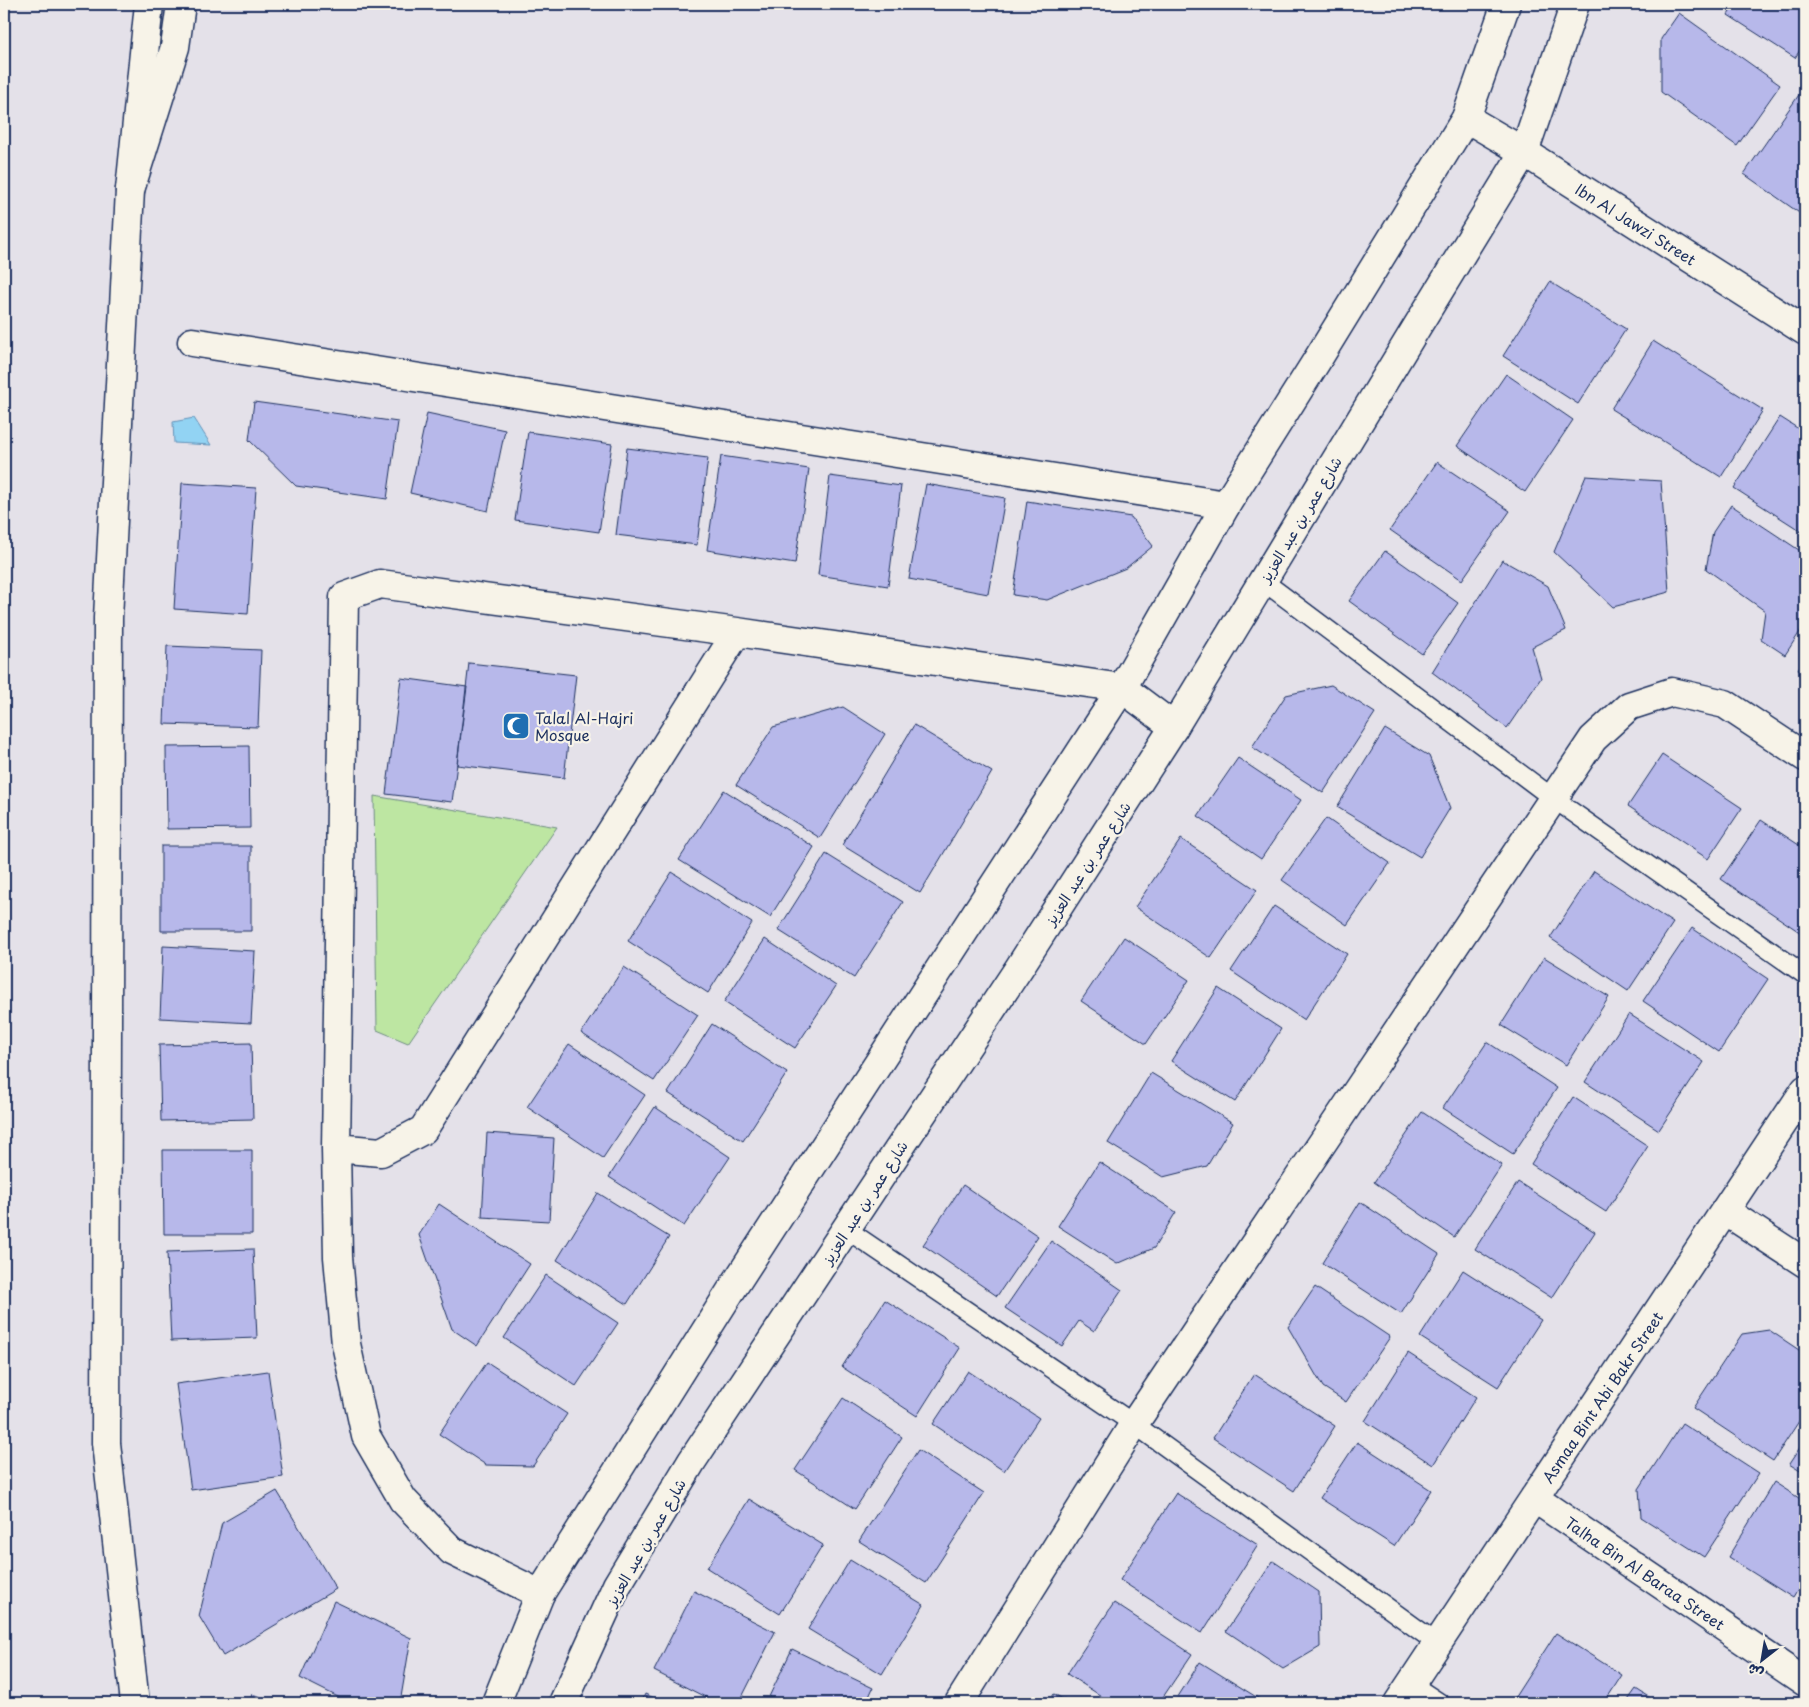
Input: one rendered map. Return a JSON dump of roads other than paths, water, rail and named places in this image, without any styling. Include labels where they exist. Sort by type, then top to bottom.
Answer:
[{"type":"street","points":[[135,1703],[106,1444],[108,618],[130,190],[149,4]]},
{"type":"street","points":[[130,190],[175,47],[181,4]]},
{"type":"street","points":[[496,1703],[540,1594],[732,1289],[1122,688],[1226,505],[1466,118],[1506,4]]},
{"type":"street","name":"شارع عمر بن عبد العزيز","points":[[563,1703],[617,1585],[692,1461],[1019,968],[1174,727],[1524,152],[1575,4]]},
{"type":"street","name":"Ibn Al Jawzi Street","points":[[1466,118],[1524,152],[1805,331]]},
{"type":"street","points":[[192,342],[1226,505]]},
{"type":"street","points":[[540,1594],[452,1551],[404,1500],[366,1436],[346,1344],[338,1257],[336,1148],[344,597],[380,584],[737,632],[1122,688],[1174,727]]},
{"type":"street","points":[[336,1148],[381,1152],[423,1130],[737,632]]},
{"type":"street","points":[[959,1703],[1134,1424],[1593,739],[1629,706],[1672,692],[1725,704],[1805,757]]},
{"type":"street","name":"Asmaa Bint Abi Bakr Street","points":[[1405,1694],[1805,1090]]},
{"type":"street","points":[[1725,1211],[1805,1263]]},
{"type":"street","name":"Talha Bin Al Baraa Street","points":[[1534,1498],[1805,1682]]},
{"type":"lane","points":[[1263,581],[1554,799],[1805,975]]},
{"type":"lane","points":[[846,1229],[1134,1424],[1438,1644]]},
{"type":"lane","points":[[1405,1694],[1440,1703]]},
{"type":"water","points":[[194,418],[211,445],[174,443],[173,422]]},
{"type":"place","name":"Talal Al-Hajri Mosque","points":[[516,726]]}]
